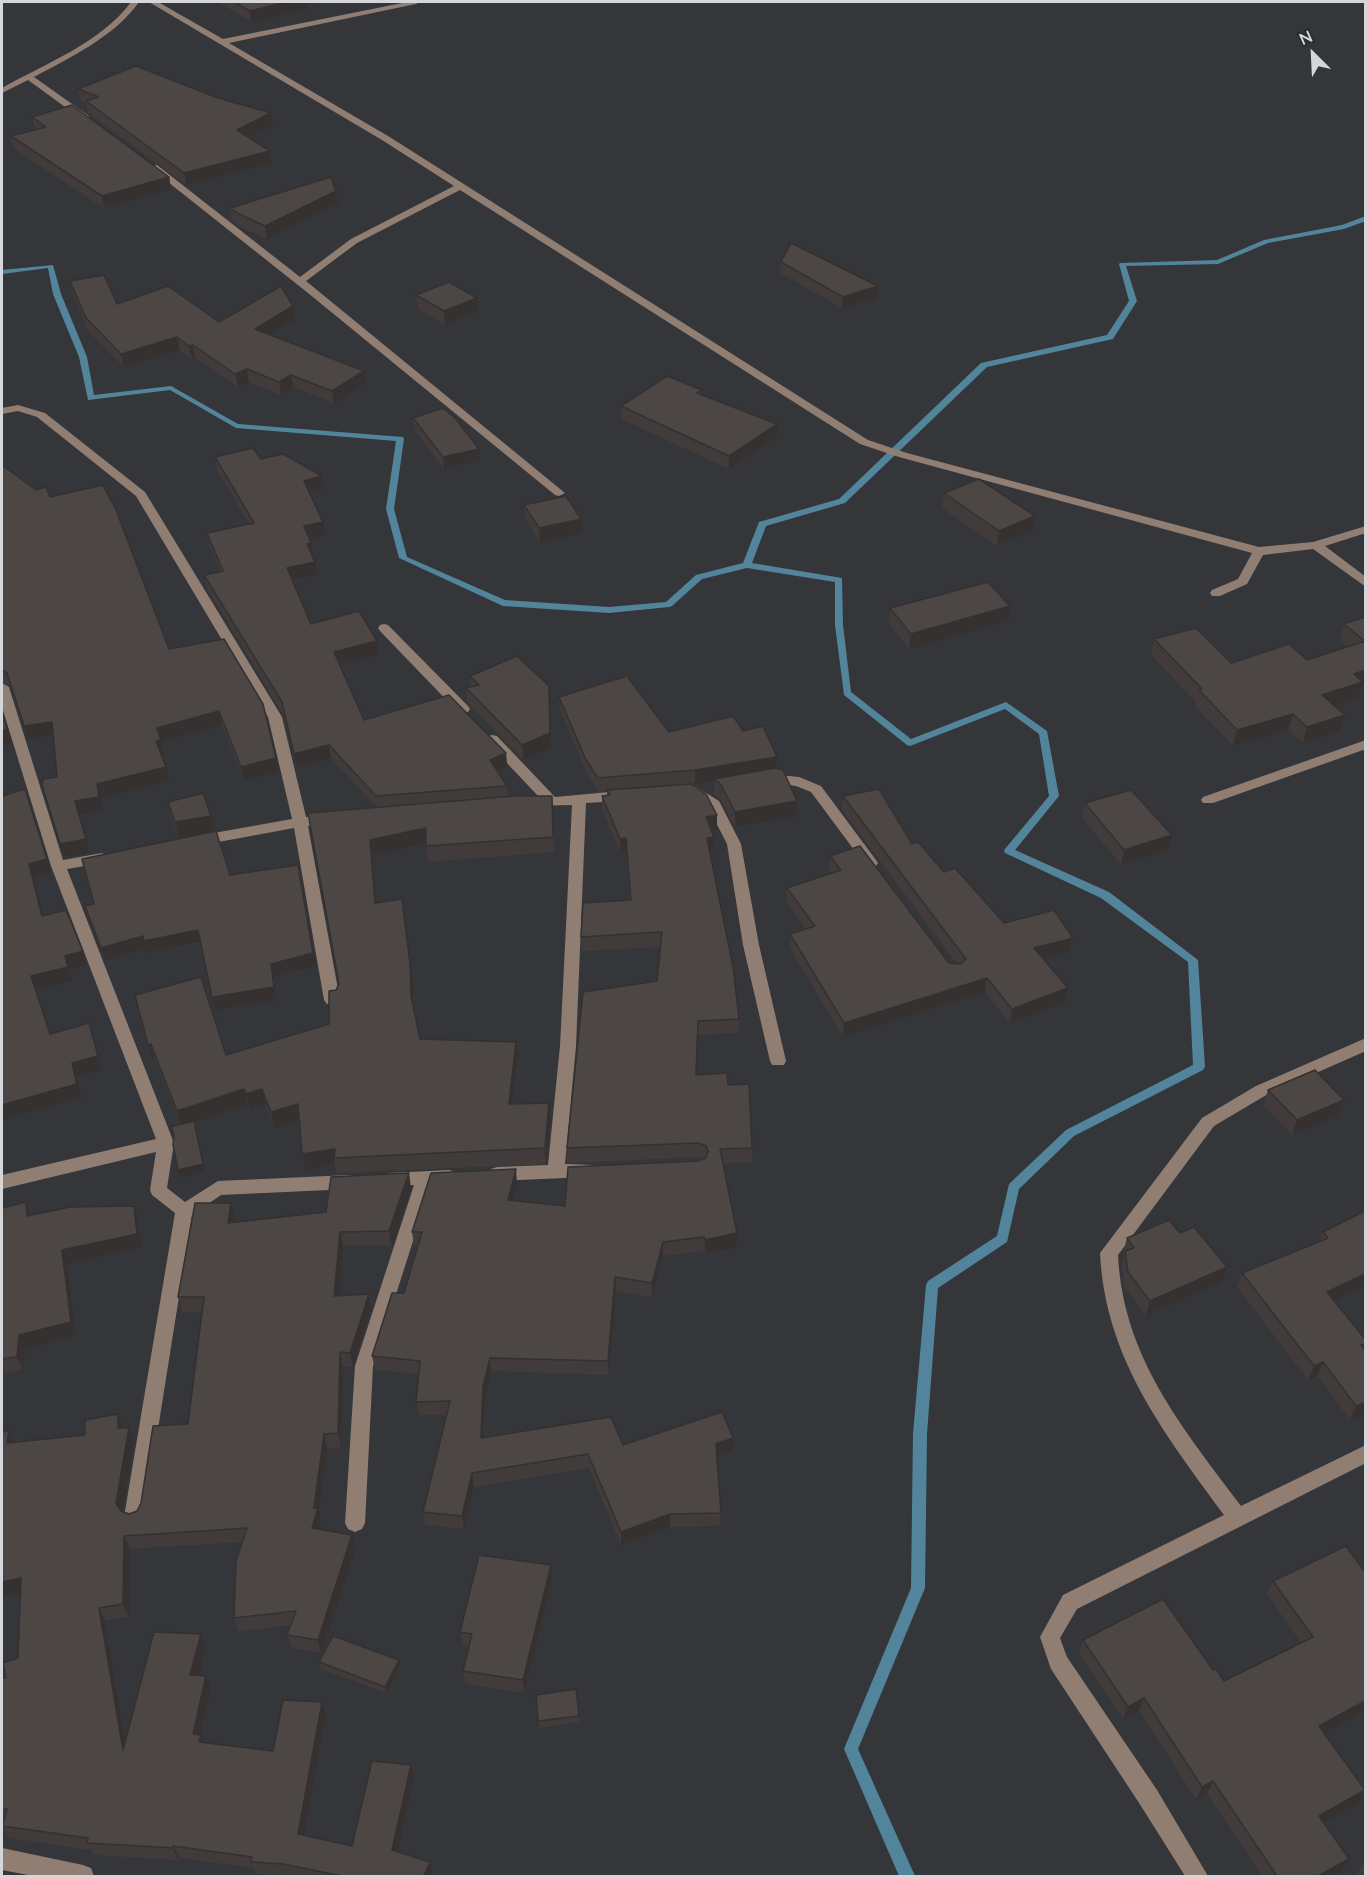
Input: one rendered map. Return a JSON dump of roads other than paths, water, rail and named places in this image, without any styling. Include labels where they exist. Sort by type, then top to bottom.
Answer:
[{"type":"street","points":[[2,91],[111,29],[130,12],[135,2]]},
{"type":"street","points":[[153,2],[385,138],[864,442],[903,455],[1259,551],[1285,551],[1317,546],[1365,529]]},
{"type":"street","points":[[222,42],[416,2]]},
{"type":"street","points":[[27,76],[95,124]]},
{"type":"street","points":[[142,158],[299,282],[559,494]]},
{"type":"street","points":[[299,282],[354,242],[461,186]]},
{"type":"street","points":[[2,411],[18,408],[41,416],[141,494],[275,717],[300,822],[332,999]]},
{"type":"street","points":[[1317,546],[1365,584]]},
{"type":"street","points":[[1216,593],[1243,581],[1259,551]]},
{"type":"street","points":[[384,628],[552,802]]},
{"type":"street","points":[[2,687],[58,866],[166,1143],[159,1190],[184,1211]]},
{"type":"street","points":[[1208,800],[1365,744]]},
{"type":"street","points":[[752,781],[774,777],[799,782],[816,789],[882,878]]},
{"type":"street","points":[[678,792],[717,787]]},
{"type":"street","points":[[695,791],[714,804],[734,844],[751,945],[778,1062]]},
{"type":"street","points":[[518,804],[635,795]]},
{"type":"street","points":[[556,1171],[568,1046],[579,800]]},
{"type":"street","points":[[185,843],[300,822],[346,818]]},
{"type":"street","points":[[58,866],[116,855]]},
{"type":"street","points":[[1238,1518],[1173,1431],[1124,1338],[1110,1281],[1109,1253],[1208,1122],[1262,1090],[1365,1044]]},
{"type":"street","points":[[2,1182],[166,1143]]},
{"type":"street","points":[[484,1175],[603,1170]]},
{"type":"street","points":[[134,1517],[184,1211],[218,1188],[460,1176]]},
{"type":"street","points":[[355,1523],[364,1366],[425,1178]]},
{"type":"street","points":[[1197,1876],[1149,1798],[1058,1662],[1050,1637],[1070,1602],[1365,1453]]},
{"type":"street","points":[[2,1859],[83,1876]]},
{"type":"waterway","points":[[747,565],[762,524],[842,501],[984,365],[1110,337],[1133,301],[1122,264],[1218,262],[1266,241],[1344,227],[1366,218]]},
{"type":"waterway","points":[[2,272],[51,266],[57,294],[83,357],[91,398],[171,388],[236,426],[400,439],[390,509],[403,558],[503,603],[609,610],[669,604],[699,577],[747,565]]},
{"type":"waterway","points":[[747,565],[839,580],[839,625],[847,693],[910,743],[1006,705],[1044,733],[1054,796],[1009,851],[1105,895],[1193,960],[1199,1067],[1070,1133],[1013,1187],[1003,1239],[932,1285],[920,1434],[918,1588],[851,1749],[907,1876]]}]
